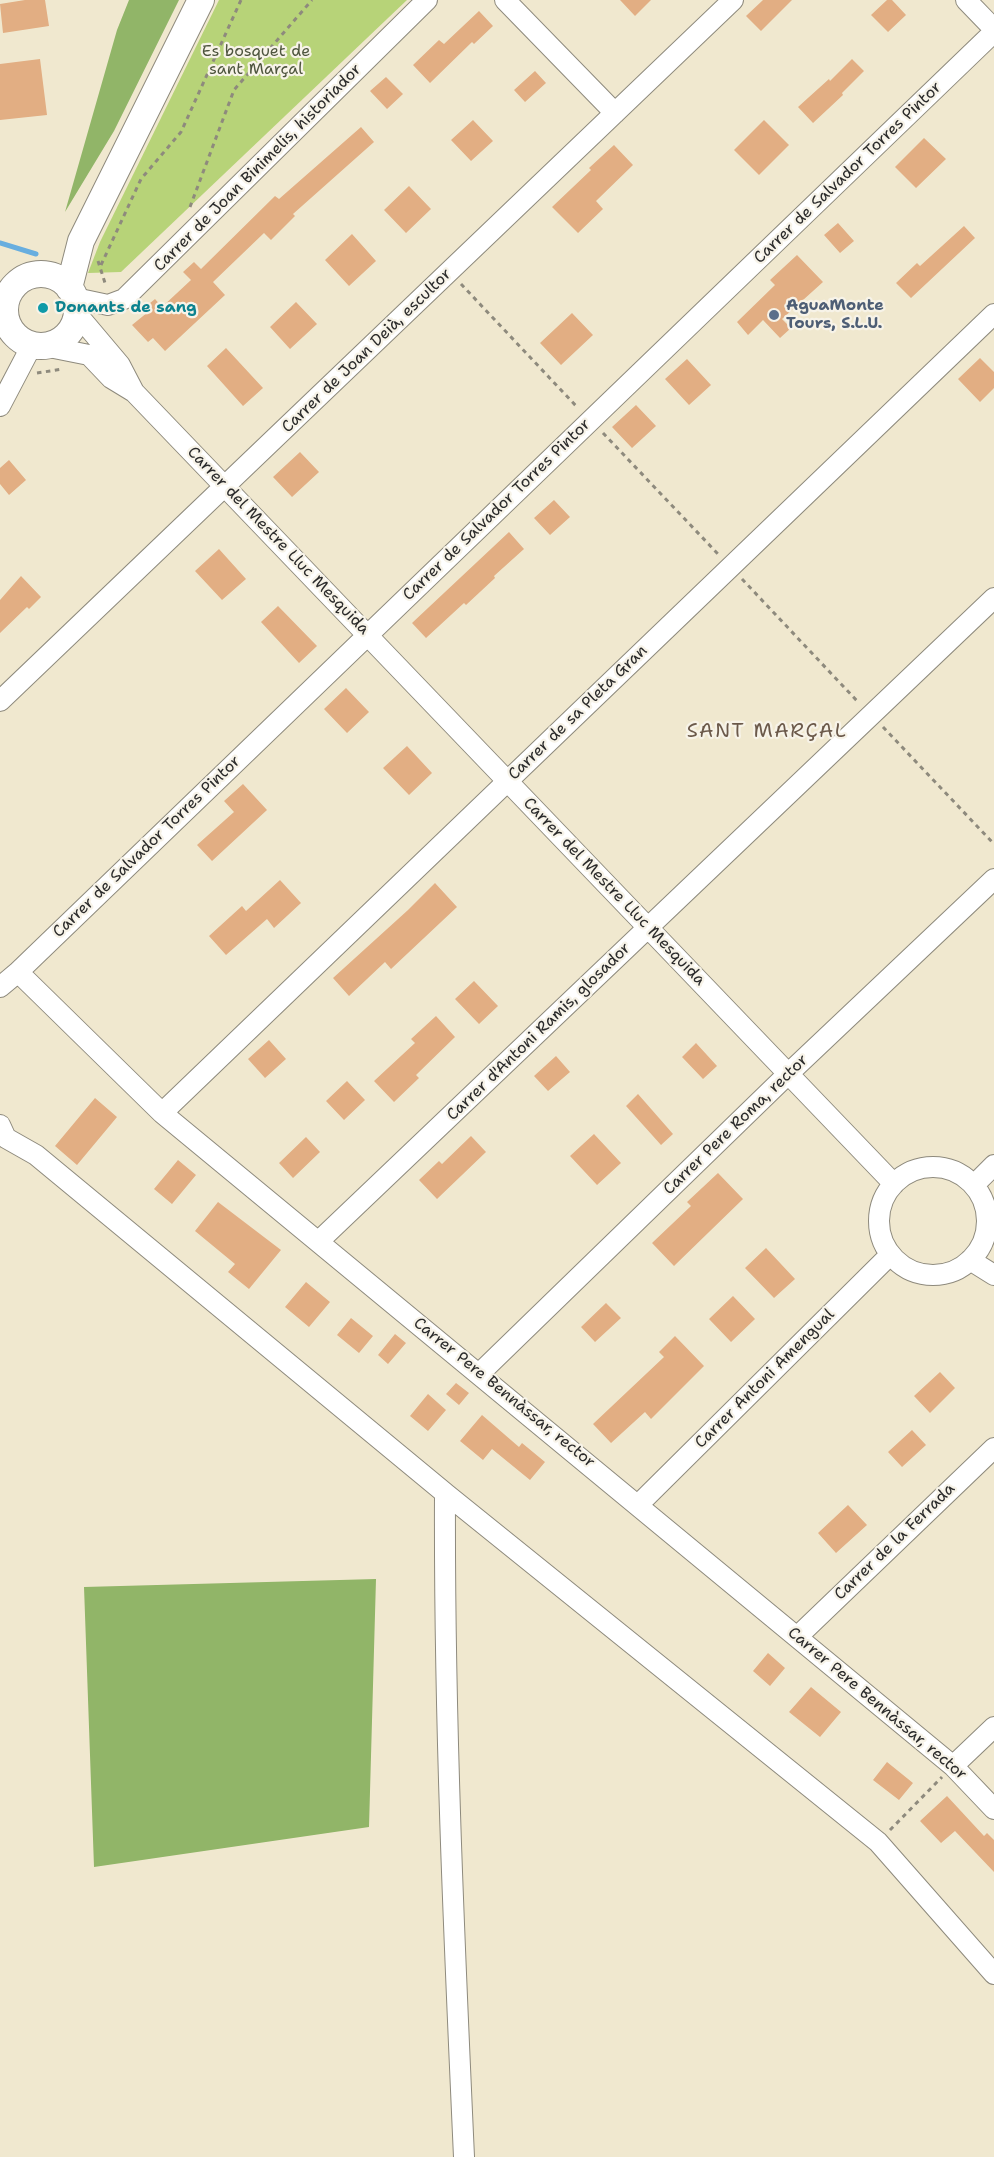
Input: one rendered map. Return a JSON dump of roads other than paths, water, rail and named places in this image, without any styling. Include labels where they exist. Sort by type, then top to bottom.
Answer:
[{"type":"street","points":[[74,300],[53,276],[43,274],[33,275],[15,285],[3,306],[8,324],[22,341],[56,343],[66,336],[73,326],[81,241],[201,0]]},
{"type":"street","name":"Carrer de Joan Binimelis, historiador","points":[[74,300],[108,305],[124,299],[427,0]]},
{"type":"street","points":[[506,0],[615,113]]},
{"type":"street","name":"Carrer de Joan Deià, escultor","points":[[0,701],[734,0]]},
{"type":"street","points":[[966,0],[994,30]]},
{"type":"street","name":"Carrer de Salvador Torres Pintor","points":[[0,987],[994,30]]},
{"type":"street","points":[[43,274],[81,241]]},
{"type":"street","name":"Carrer del Mestre Lluc Mesquida","points":[[74,300],[120,364],[134,392]]},
{"type":"street","name":"Carrer de sa Pleta Gran","points":[[162,1113],[994,314]]},
{"type":"street","points":[[0,406],[22,341]]},
{"type":"street","name":"Carrer del Mestre Lluc Mesquida","points":[[22,341],[89,355],[111,378],[134,392],[894,1184]]},
{"type":"street","name":"Carrer d'Antoni Ramis, glosador","points":[[319,1241],[994,598]]},
{"type":"street","name":"Carrer Pere Roma, rector","points":[[479,1374],[994,879]]},
{"type":"street","name":"Carrer Pere Bennàssar, rector","points":[[18,972],[162,1113],[639,1504],[953,1766],[994,1809]]},
{"type":"street","points":[[0,1125],[6,1138],[36,1155],[445,1493],[878,1842],[994,1974]]},
{"type":"street","points":[[974,1185],[994,1165]]},
{"type":"street","points":[[925,1167],[943,1168],[960,1174],[974,1185],[987,1215],[986,1232],[981,1247],[970,1260],[956,1270],[938,1275],[920,1274],[904,1267],[890,1255],[883,1241],[879,1219],[885,1196],[894,1184],[908,1173],[925,1167]]},
{"type":"street","name":"Carrer Antoni Amengual","points":[[639,1504],[890,1255]]},
{"type":"street","points":[[970,1260],[994,1275]]},
{"type":"street","name":"Carrer de la Ferrada","points":[[797,1637],[994,1448]]},
{"type":"street","points":[[445,1493],[445,1587],[455,1971],[464,2157]]},
{"type":"street","points":[[953,1766],[994,1727]]},
{"type":"waterway","points":[[0,243],[36,254]]},
{"type":"place","name":"Donants de sang","points":[[43,308]]},
{"type":"place","name":"AguaMonte Tours, S.L.U.","points":[[774,315]]},
{"type":"district","name":"SANT MARÇAL","points":[[767,732]]},
{"type":"park label","name":"Es bosquet de sant Marçal","points":[[256,61]]}]
